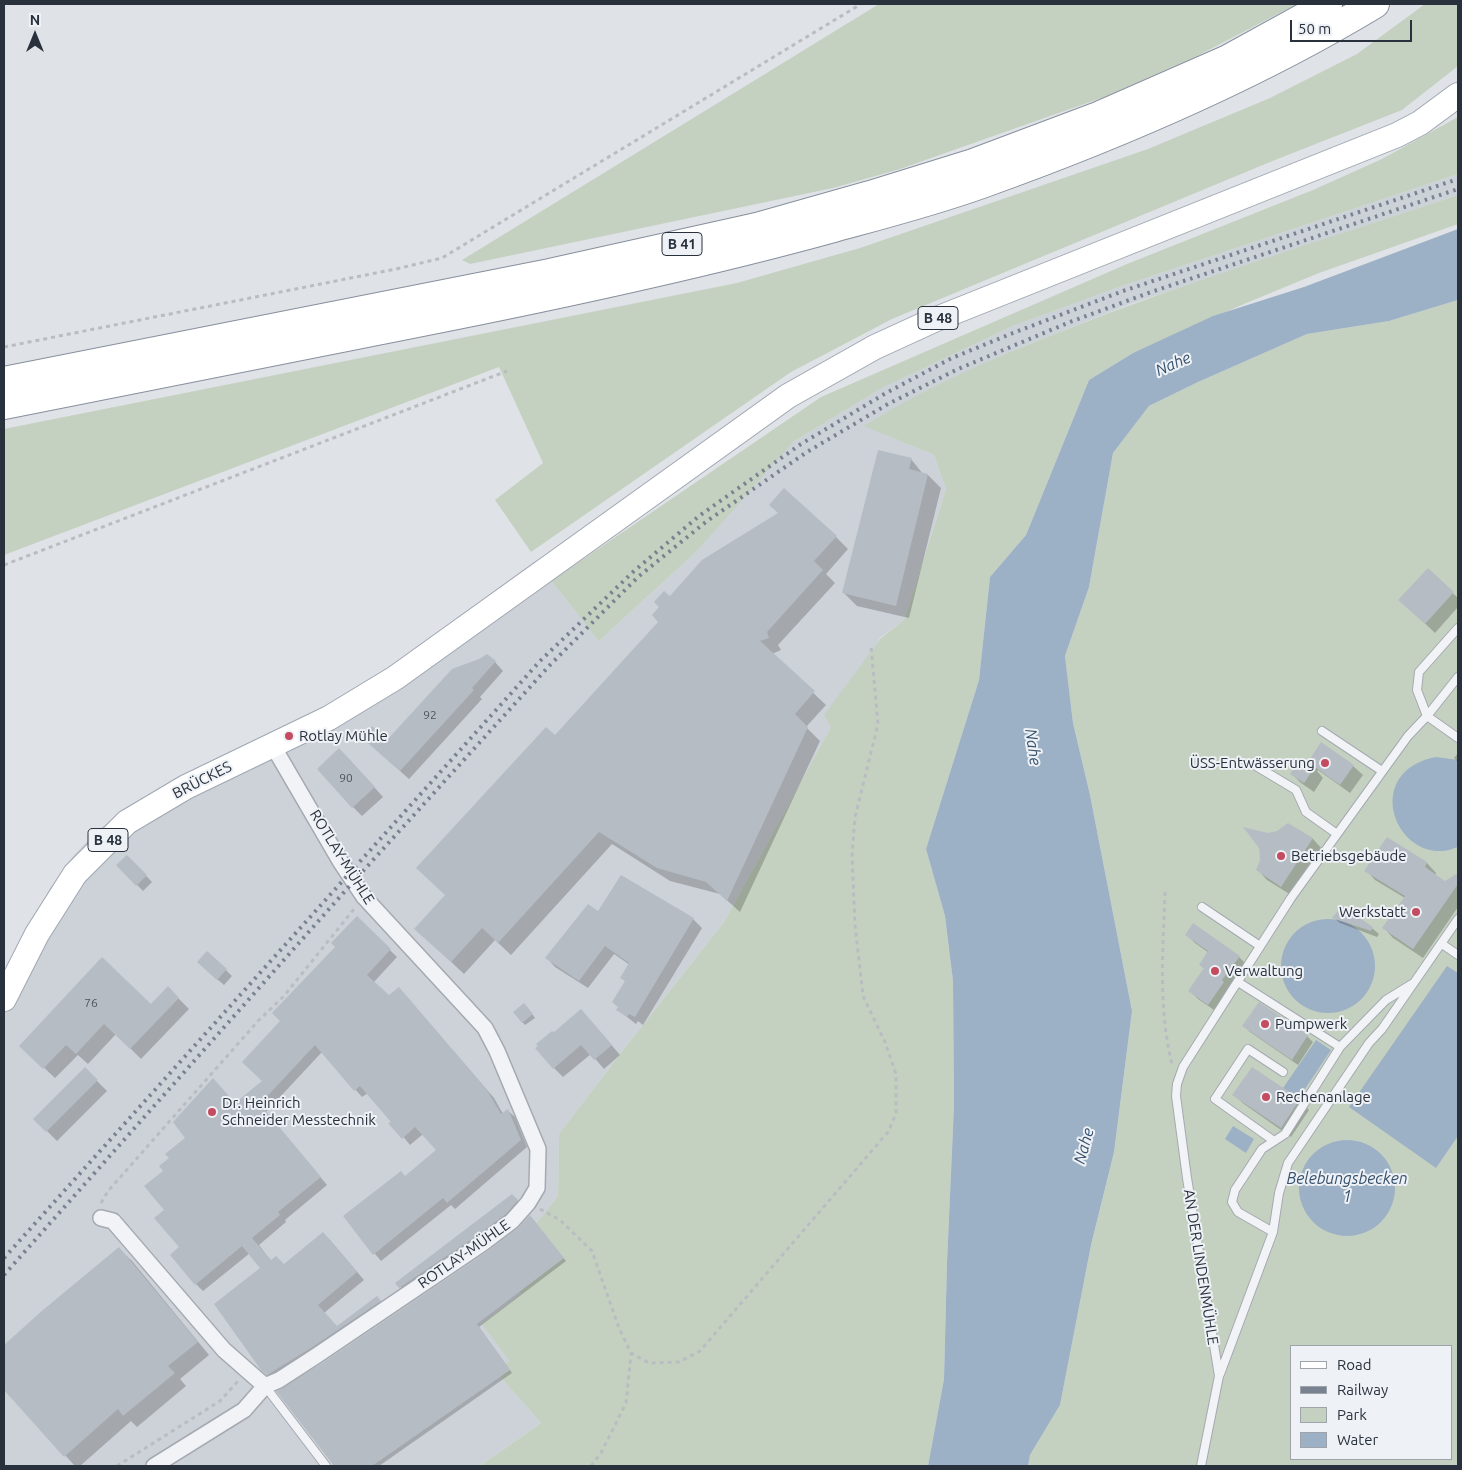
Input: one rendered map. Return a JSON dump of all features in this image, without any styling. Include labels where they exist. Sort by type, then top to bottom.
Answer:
[{"type":"highway","name":"B 41","points":[[4,381],[550,273],[757,227],[861,198],[973,163],[1098,116],[1228,58],[1328,4]]},
{"type":"highway","name":"B 41","points":[[4,405],[555,296],[676,269],[881,215],[980,185],[1110,135],[1243,75],[1326,33],[1375,4]]},
{"type":"main road","name":"BRÜCKES","points":[[4,999],[37,934],[58,898],[75,874],[127,822],[186,787],[273,746],[356,702],[395,678],[788,396],[875,347],[943,316],[1366,149],[1420,123],[1458,95]]},
{"type":"street","name":"ROTLAY-MÜHLE","points":[[265,1386],[279,1380],[316,1356],[483,1243],[512,1221],[528,1203],[537,1188],[538,1149],[498,1051],[485,1028],[364,896],[340,861],[273,746]]},
{"type":"street","points":[[100,1218],[113,1221],[224,1350],[265,1386],[244,1410],[154,1466]]},
{"type":"lane","points":[[1458,628],[1419,672],[1417,690],[1427,716],[1458,738]]},
{"type":"lane","name":"AN DER LINDENMÜHLE","points":[[1201,1466],[1219,1376],[1187,1178],[1176,1084],[1183,1067],[1291,898],[1408,736],[1427,716],[1458,677]]},
{"type":"lane","points":[[1322,731],[1382,772]]},
{"type":"lane","points":[[1256,766],[1296,790],[1306,812],[1338,834]]},
{"type":"lane","points":[[1202,907],[1260,946]]},
{"type":"lane","points":[[1219,1376],[1273,1232],[1278,1193],[1288,1163],[1369,1043],[1382,1029],[1458,919]]},
{"type":"lane","points":[[1442,944],[1458,955]]},
{"type":"lane","points":[[1238,982],[1340,1047]]},
{"type":"lane","points":[[1273,1232],[1238,1212],[1232,1202],[1235,1190],[1262,1149],[1284,1134],[1340,1047],[1386,1000],[1415,982]]},
{"type":"lane","points":[[1274,1141],[1215,1099],[1248,1049],[1283,1072]]},
{"type":"lane","points":[[265,1386],[326,1466]]},
{"type":"path","points":[[4,347],[396,269],[442,258],[861,4]]},
{"type":"path","points":[[4,565],[507,371]]},
{"type":"path","points":[[631,1353],[650,1363],[679,1362],[700,1351],[888,1132],[896,1114],[896,1074],[885,1042],[863,996],[854,925],[852,856],[855,817],[869,754],[878,724],[871,646]]},
{"type":"path","points":[[1165,892],[1162,966],[1164,1012],[1166,1041],[1176,1084]]},
{"type":"path","points":[[100,1218],[101,1201],[108,1191],[258,1021],[284,996],[364,896]]},
{"type":"path","points":[[528,1203],[560,1220],[592,1252],[619,1328],[631,1353],[626,1403],[601,1453],[591,1466]]},
{"type":"path","points":[[117,1466],[220,1400],[247,1370]]},
{"type":"shaded area","points":[[1458,174],[1458,195],[1130,304],[1022,347],[865,426],[934,455],[946,489],[904,620],[880,638],[724,922],[559,1134],[558,1196],[530,1231],[510,1362],[495,1371],[541,1423],[480,1466],[4,1466],[4,976],[50,888],[73,856],[98,830],[128,808],[298,722],[379,675],[535,561],[578,615],[793,442],[882,388],[1013,326],[1119,287]],"holes":[[[720,524],[697,551],[599,641],[593,633]]]},
{"type":"green space","points":[[879,4],[1297,4],[1195,57],[1104,97],[900,169],[833,188],[470,264],[462,260]]},
{"type":"green space","points":[[1425,4],[1458,4],[1458,66],[1402,110],[1270,162],[892,319],[791,372],[531,552],[495,500],[543,463],[499,367],[4,555],[4,429],[737,283],[860,248],[1148,149],[1270,98],[1357,54]]},
{"type":"green space","points":[[1458,117],[1458,174],[1119,287],[1013,326],[882,388],[793,442],[697,551],[599,641],[551,581],[821,397],[1127,264],[1313,190],[1382,159]]},
{"type":"green space","points":[[1458,195],[1458,224],[1319,273],[1244,304],[1133,353],[1089,380],[1026,535],[990,577],[979,680],[926,849],[945,916],[953,981],[954,1105],[944,1379],[928,1466],[480,1466],[541,1423],[495,1371],[510,1361],[482,1324],[521,1294],[502,1258],[530,1231],[558,1196],[559,1134],[724,922],[831,727],[824,715],[881,638],[904,620],[946,489],[934,455],[864,426],[912,398],[962,373],[1065,330],[1211,276]]},
{"type":"green space","points":[[1458,300],[1458,1466],[1028,1466],[1030,1455],[1060,1405],[1091,1245],[1114,1152],[1132,1011],[1090,795],[1073,723],[1065,656],[1089,587],[1113,453],[1149,406],[1198,382],[1307,334],[1389,321]]},
{"type":"water","name":"Nahe","points":[[1458,229],[1458,300],[1389,321],[1307,334],[1198,382],[1149,406],[1113,453],[1089,587],[1065,656],[1073,723],[1090,795],[1132,1011],[1114,1152],[1091,1245],[1060,1405],[1030,1455],[1028,1466],[928,1466],[944,1379],[954,1105],[953,981],[945,916],[926,849],[979,680],[990,577],[1026,535],[1089,380],[1133,353],[1213,316],[1304,287]]},
{"type":"water","points":[[1436,757],[1458,760],[1458,847],[1445,851],[1428,849],[1415,843],[1405,834],[1397,822],[1393,808],[1393,794],[1398,781],[1408,769],[1422,761]]},
{"type":"water","points":[[1328,919],[1346,923],[1361,933],[1371,948],[1375,966],[1371,984],[1361,999],[1346,1009],[1328,1013],[1310,1009],[1295,999],[1285,984],[1281,966],[1285,948],[1295,933],[1310,923]]},
{"type":"water","points":[[1447,966],[1458,973],[1458,1136],[1436,1168],[1349,1107]]},
{"type":"water","points":[[1316,1040],[1331,1050],[1299,1098],[1283,1088]]},
{"type":"water","points":[[1233,1126],[1254,1139],[1246,1153],[1225,1139]]},
{"type":"water","name":"Belebungsbecken 1","points":[[1347,1140],[1365,1144],[1381,1154],[1391,1170],[1395,1188],[1391,1206],[1381,1222],[1365,1232],[1347,1236],[1329,1232],[1313,1222],[1303,1206],[1299,1188],[1303,1170],[1313,1154],[1329,1144]]},
{"type":"building","points":[[878,450],[912,458],[909,469],[928,474],[896,606],[842,593]]},
{"type":"building","points":[[784,488],[837,536],[814,561],[823,570],[767,632],[769,638],[760,641],[815,691],[795,714],[808,727],[727,901],[706,882],[657,868],[599,832],[498,943],[482,928],[451,962],[414,929],[445,895],[416,868],[546,727],[555,735],[658,622],[652,615],[659,607],[654,602],[664,591],[670,596],[702,560],[778,513],[769,505]]},
{"type":"building","points":[[1428,568],[1454,592],[1425,624],[1398,600]]},
{"type":"building","points":[[487,654],[496,661],[472,688],[474,690],[400,771],[362,738],[372,726],[387,740],[452,669]]},
{"type":"building","name":"ÜSS-Entwässerung","points":[[1321,742],[1354,765],[1340,785],[1308,762]]},
{"type":"building","points":[[339,748],[375,787],[352,808],[317,769]]},
{"type":"building","points":[[1301,758],[1315,767],[1304,783],[1290,774]]},
{"type":"building","name":"Betriebsgebäude","points":[[1288,823],[1313,838],[1281,887],[1256,870],[1260,860],[1259,848],[1243,827],[1268,833],[1277,831]]},
{"type":"building","points":[[1387,837],[1427,862],[1425,867],[1445,881],[1458,873],[1458,884],[1413,949],[1382,928],[1405,896],[1364,871]]},
{"type":"building","points":[[127,855],[147,875],[136,886],[116,865]]},
{"type":"building","points":[[621,875],[694,918],[635,1017],[629,1014],[627,1017],[616,1010],[618,1007],[612,1002],[625,981],[620,978],[629,963],[605,946],[579,981],[545,958],[588,904],[598,911]]},
{"type":"building","points":[[1342,906],[1373,927],[1371,931],[1332,918]]},
{"type":"building","points":[[357,916],[391,949],[367,975],[389,995],[399,987],[487,1090],[501,1114],[508,1109],[521,1140],[447,1203],[443,1198],[373,1255],[343,1216],[401,1171],[405,1176],[436,1150],[415,1127],[402,1139],[388,1123],[391,1122],[360,1086],[354,1091],[315,1045],[260,1104],[321,1177],[278,1212],[280,1215],[252,1238],[271,1260],[276,1256],[284,1264],[323,1232],[357,1272],[318,1305],[337,1326],[377,1296],[381,1301],[267,1375],[261,1370],[214,1304],[260,1268],[242,1246],[195,1285],[170,1255],[179,1247],[154,1218],[164,1210],[144,1186],[163,1171],[159,1166],[169,1158],[165,1154],[185,1138],[173,1122],[213,1078],[235,1103],[262,1081],[242,1062],[280,1021],[272,1013],[335,947],[331,943]]},
{"type":"building","name":"Verwaltung","points":[[1193,923],[1240,956],[1222,980],[1224,982],[1208,1005],[1188,991],[1204,968],[1199,965],[1208,951],[1185,935]]},
{"type":"building","points":[[207,951],[227,969],[217,980],[197,962]]},
{"type":"building","points":[[102,957],[151,1004],[168,986],[179,998],[130,1049],[104,1024],[76,1054],[66,1045],[43,1069],[19,1046]]},
{"type":"building","points":[[1259,1002],[1308,1035],[1292,1060],[1242,1026]]},
{"type":"building","points":[[524,1003],[533,1014],[522,1023],[513,1012]]},
{"type":"building","points":[[581,1009],[612,1045],[594,1060],[581,1045],[553,1069],[535,1048],[538,1046],[536,1044],[552,1031],[554,1032]]},
{"type":"building","points":[[85,1067],[98,1080],[46,1132],[33,1119]]},
{"type":"building","name":"Rechenanlage","points":[[1252,1067],[1300,1099],[1281,1128],[1232,1095]]},
{"type":"building","points":[[512,1194],[518,1200],[506,1214],[399,1288],[395,1283]]},
{"type":"building","points":[[530,1215],[564,1258],[477,1324],[510,1370],[372,1466],[334,1466],[276,1391],[321,1364],[488,1251],[518,1228]]},
{"type":"building","points":[[119,1247],[198,1342],[168,1366],[175,1373],[123,1416],[118,1409],[64,1457],[4,1390],[4,1345]]},
{"type":"railway","points":[[4,1258],[540,661],[633,572],[699,516],[801,444],[886,393],[952,358],[1123,291],[1458,179]]},
{"type":"railway","points":[[4,1275],[354,881],[550,665],[638,577],[707,521],[807,452],[888,404],[958,369],[1070,322],[1151,292],[1458,189]]},
{"type":"place","name":"Rotlay Mühle","points":[[289,736]]},
{"type":"place","name":"ÜSS-Entwässerung","points":[[1325,763]]},
{"type":"place","name":"Betriebsgebäude","points":[[1281,856]]},
{"type":"place","name":"Werkstatt","points":[[1416,912]]},
{"type":"place","name":"Verwaltung","points":[[1215,971]]},
{"type":"place","name":"Pumpwerk","points":[[1265,1024]]},
{"type":"place","name":"Rechenanlage","points":[[1266,1097]]},
{"type":"place","name":"Dr. Heinrich Schneider Messtechnik","points":[[212,1112]]}]
